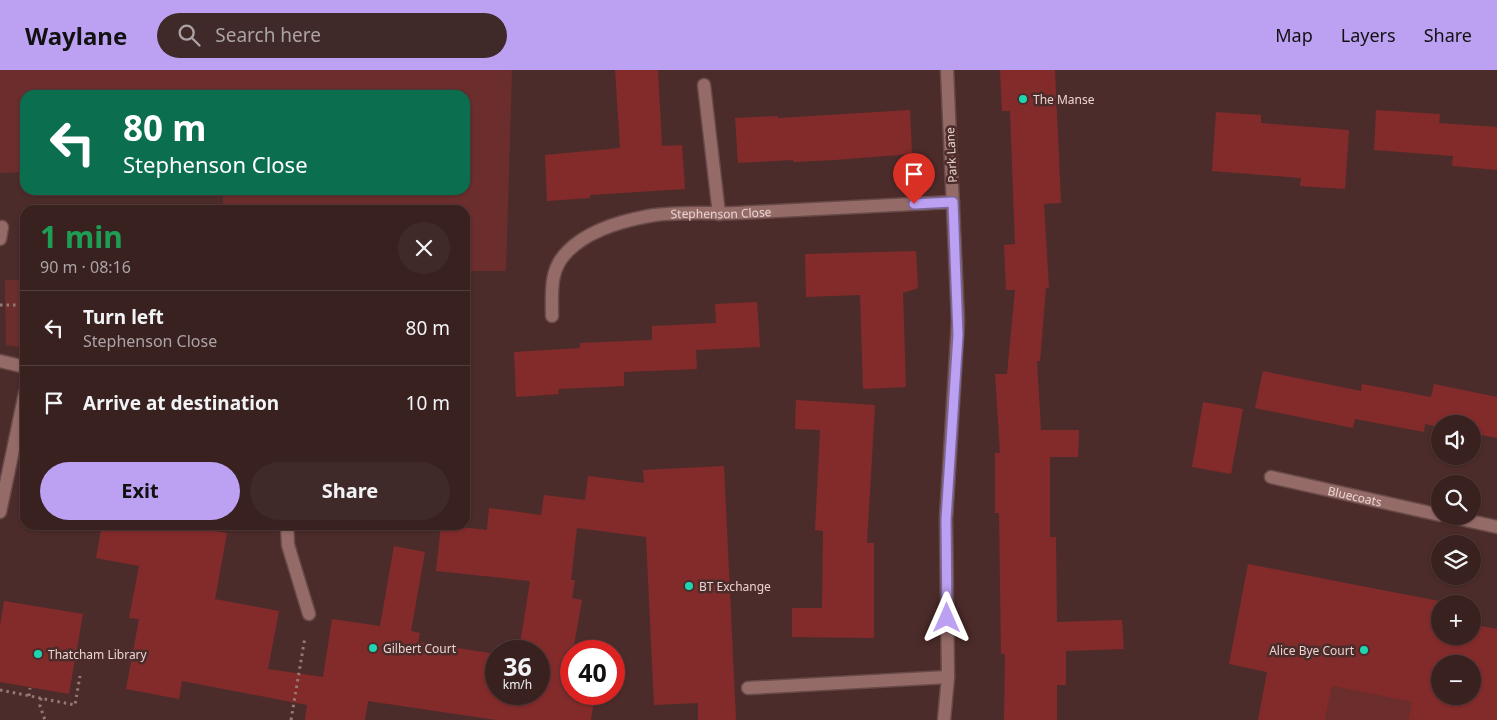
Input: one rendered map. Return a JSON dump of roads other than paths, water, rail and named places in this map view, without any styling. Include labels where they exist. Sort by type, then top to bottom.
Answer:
[{"type":"street","name":"Park Lane","points":[[944,720],[948,677],[946,519],[958,335],[948,70]]},
{"type":"street","points":[[704,85],[720,214]]},
{"type":"street","name":"Stephenson Close","points":[[552,316],[553,276],[556,266],[567,252],[584,238],[609,227],[647,216],[953,202]]},
{"type":"street","points":[[0,361],[20,366]]},
{"type":"street","points":[[0,512],[2,492],[20,415]]},
{"type":"street","name":"Bluecoats","points":[[1271,477],[1431,513]]},
{"type":"street","points":[[1481,523],[1497,527]]},
{"type":"street","points":[[287,530],[288,545],[309,614]]},
{"type":"street","points":[[748,688],[948,677]]},
{"type":"place","name":"The Manse","points":[[1023,99]]},
{"type":"place","name":"BT Exchange","points":[[689,586]]},
{"type":"place","name":"Gilbert Court","points":[[373,648]]},
{"type":"place","name":"Alice Bye Court","points":[[1364,650]]},
{"type":"place","name":"Thatcham Library","points":[[38,654]]}]
